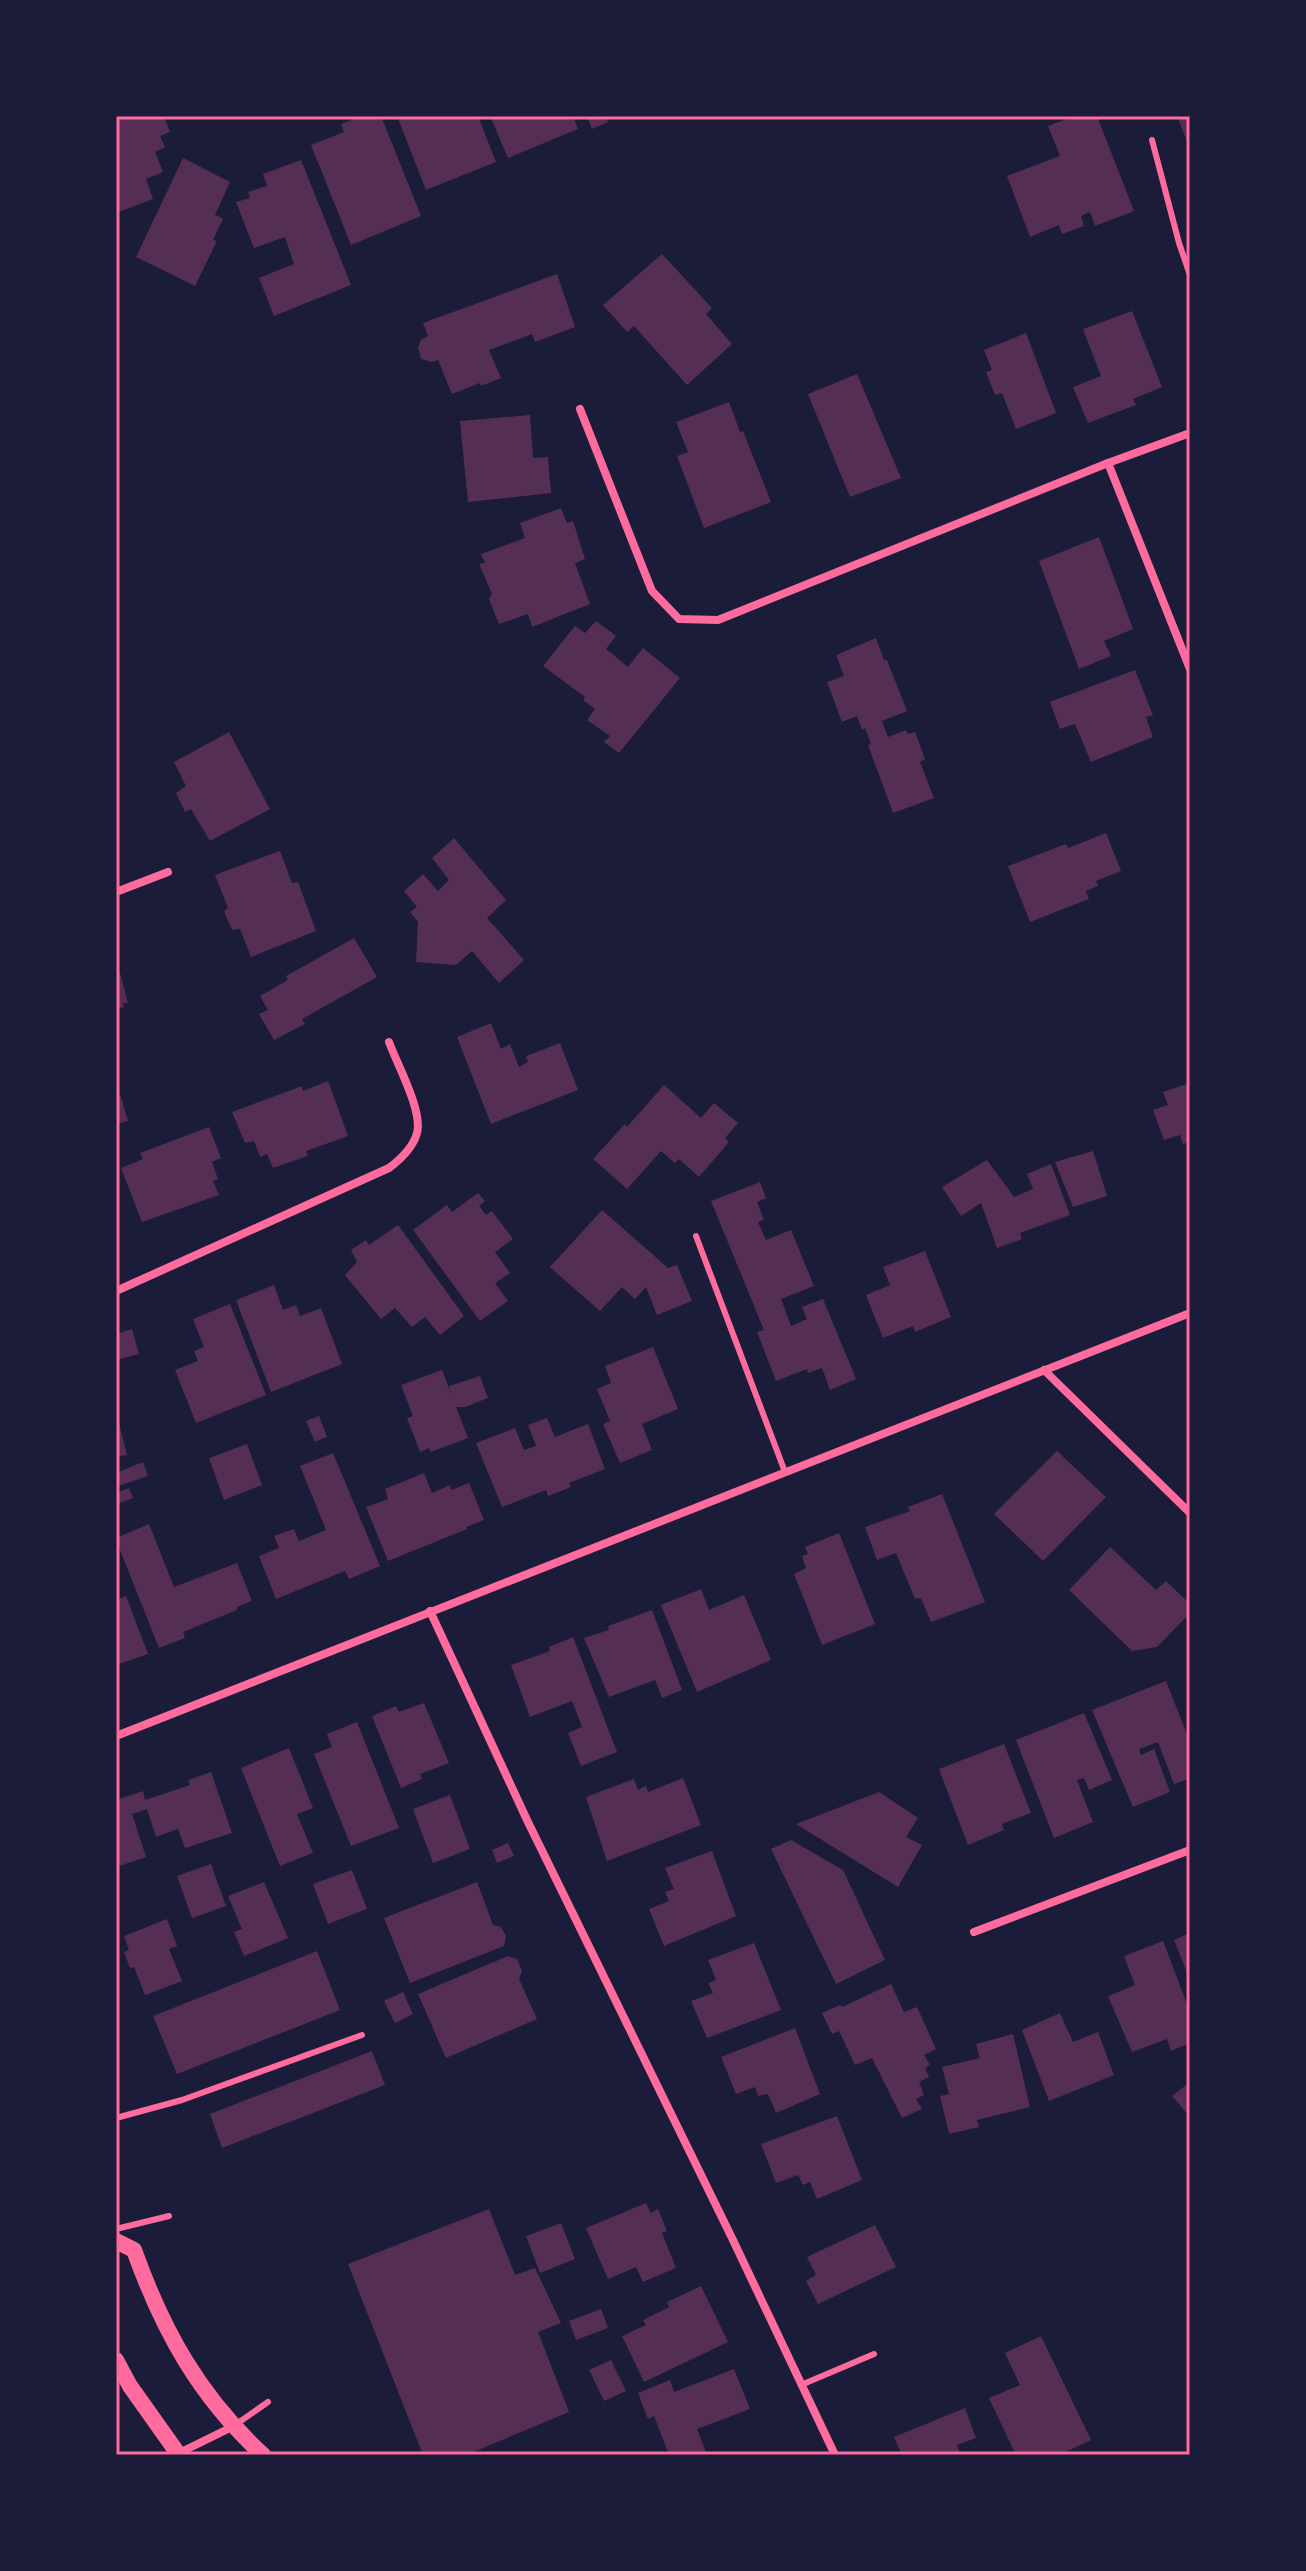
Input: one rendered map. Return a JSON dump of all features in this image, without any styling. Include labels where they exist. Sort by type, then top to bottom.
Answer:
[{"type":"main road","points":[[116,2241],[134,2250],[161,2316],[195,2377],[232,2427],[263,2455]]},
{"type":"main road","points":[[116,2360],[177,2455]]},
{"type":"street","points":[[580,409],[652,591],[679,619],[718,620],[1190,433]]},
{"type":"street","points":[[1108,463],[1190,669]]},
{"type":"street","points":[[116,892],[168,872]]},
{"type":"street","points":[[116,1291],[389,1168],[400,1160],[417,1132],[417,1115],[389,1042]]},
{"type":"street","points":[[116,1736],[1190,1313]]},
{"type":"street","points":[[1044,1370],[1190,1513]]},
{"type":"street","points":[[430,1611],[527,1820],[835,2455]]},
{"type":"street","points":[[974,1932],[1190,1850]]},
{"type":"street","points":[[177,2455],[232,2427]]},
{"type":"lane","points":[[1152,140],[1190,275]]},
{"type":"lane","points":[[696,1236],[785,1472]]},
{"type":"lane","points":[[116,2118],[182,2100],[362,2035]]},
{"type":"lane","points":[[116,2229],[169,2216]]},
{"type":"lane","points":[[801,2385],[874,2354]]},
{"type":"lane","points":[[232,2427],[268,2402]]},
{"type":"building","points":[[116,116],[164,116],[170,132],[160,136],[165,147],[155,152],[163,172],[146,179],[153,199],[116,213]]},
{"type":"building","points":[[361,116],[381,116],[421,216],[351,245],[311,145],[344,132],[341,124]]},
{"type":"building","points":[[397,116],[478,116],[496,162],[426,190]]},
{"type":"building","points":[[490,116],[573,116],[578,129],[508,158]]},
{"type":"building","points":[[587,116],[613,116],[607,119],[608,122],[592,129]]},
{"type":"building","points":[[1075,116],[1097,116],[1134,211],[1095,226],[1090,212],[1081,216],[1084,226],[1062,234],[1059,225],[1030,237],[1007,176],[1060,156],[1048,126]]},
{"type":"building","points":[[1177,116],[1190,116],[1190,149]]},
{"type":"building","points":[[183,158],[230,182],[215,215],[223,219],[213,240],[217,241],[195,286],[136,257]]},
{"type":"building","points":[[301,160],[351,285],[274,316],[259,278],[294,264],[285,237],[254,248],[236,202],[250,198],[248,192],[267,186],[263,174]]},
{"type":"building","points":[[662,254],[712,308],[706,314],[732,344],[687,385],[634,326],[627,332],[603,305]]},
{"type":"building","points":[[557,274],[575,327],[535,342],[532,334],[489,350],[501,378],[452,394],[438,360],[421,359],[418,348],[421,340],[428,336],[423,323]]},
{"type":"building","points":[[1132,311],[1162,387],[1133,399],[1136,405],[1088,423],[1073,387],[1101,376],[1083,329]]},
{"type":"building","points":[[1026,333],[1056,413],[1016,429],[1002,393],[995,395],[986,372],[992,370],[984,350]]},
{"type":"building","points":[[857,374],[901,478],[850,497],[808,394]]},
{"type":"building","points":[[729,402],[771,502],[704,528],[677,456],[688,452],[676,422]]},
{"type":"building","points":[[530,415],[533,458],[548,457],[551,493],[468,502],[460,421]]},
{"type":"building","points":[[561,508],[567,523],[573,521],[585,559],[575,563],[590,604],[532,627],[528,614],[499,624],[489,599],[492,594],[479,564],[485,563],[481,554],[525,538],[520,523]]},
{"type":"building","points":[[1099,537],[1133,629],[1104,641],[1111,656],[1079,669],[1039,561]]},
{"type":"building","points":[[596,621],[616,636],[606,649],[628,667],[643,648],[680,678],[619,753],[604,742],[610,736],[587,720],[595,709],[583,700],[585,697],[543,666],[575,626],[585,633]]},
{"type":"building","points":[[876,638],[907,711],[882,721],[888,737],[906,730],[908,734],[915,732],[925,759],[920,762],[934,798],[893,813],[868,745],[871,744],[865,728],[862,730],[857,716],[842,722],[827,682],[844,676],[836,655]]},
{"type":"building","points":[[1135,670],[1153,715],[1146,717],[1153,737],[1091,762],[1075,724],[1060,729],[1050,702]]},
{"type":"building","points":[[229,732],[270,809],[210,841],[191,809],[185,812],[176,793],[186,786],[174,762]]},
{"type":"building","points":[[1106,833],[1121,871],[1096,881],[1098,886],[1086,891],[1089,899],[1030,922],[1008,866]]},
{"type":"building","points":[[454,838],[506,900],[487,918],[524,960],[499,983],[472,951],[456,965],[416,962],[418,922],[410,912],[417,907],[404,891],[423,874],[438,891],[449,880],[432,858]]},
{"type":"building","points":[[280,851],[292,883],[298,882],[316,931],[251,957],[240,929],[232,930],[224,911],[228,908],[215,875]]},
{"type":"building","points":[[354,938],[377,977],[302,1019],[305,1024],[274,1040],[259,1014],[268,1010],[260,996],[288,980],[286,976]]},
{"type":"building","points":[[116,958],[128,1003],[116,1009]]},
{"type":"building","points":[[491,1023],[501,1049],[510,1044],[519,1067],[528,1062],[526,1056],[560,1043],[578,1090],[491,1124],[457,1037]]},
{"type":"building","points":[[328,1081],[348,1136],[306,1151],[308,1156],[273,1168],[267,1154],[260,1157],[254,1141],[245,1143],[232,1112],[302,1086],[303,1091]]},
{"type":"building","points":[[1190,1083],[1190,1142],[1183,1144],[1180,1135],[1164,1140],[1153,1110],[1168,1105],[1163,1092]]},
{"type":"building","points":[[664,1085],[701,1118],[714,1103],[738,1123],[725,1138],[729,1142],[699,1177],[679,1159],[675,1163],[661,1151],[627,1189],[593,1159]]},
{"type":"building","points":[[120,1094],[128,1121],[116,1124],[116,1095]]},
{"type":"building","points":[[209,1127],[221,1158],[212,1162],[218,1179],[213,1181],[219,1195],[142,1222],[121,1168],[143,1159],[140,1153]]},
{"type":"building","points":[[1093,1151],[1107,1196],[1073,1207],[1055,1162]]},
{"type":"building","points":[[987,1160],[1014,1197],[1033,1189],[1027,1174],[1051,1164],[1070,1215],[1020,1233],[1022,1239],[997,1248],[981,1203],[961,1216],[942,1187]]},
{"type":"building","points":[[760,1182],[766,1198],[757,1202],[764,1220],[758,1222],[766,1240],[791,1230],[814,1286],[781,1299],[791,1326],[807,1319],[802,1307],[823,1299],[856,1379],[830,1390],[822,1368],[808,1373],[807,1369],[776,1381],[757,1332],[764,1330],[711,1201]]},
{"type":"building","points":[[478,1193],[485,1201],[479,1206],[486,1215],[492,1211],[513,1239],[495,1252],[510,1273],[495,1283],[508,1301],[480,1321],[413,1230],[447,1205],[452,1212]]},
{"type":"building","points":[[602,1210],[668,1268],[677,1265],[692,1301],[657,1315],[646,1287],[635,1299],[622,1287],[600,1311],[550,1267]]},
{"type":"building","points":[[398,1225],[464,1316],[440,1335],[425,1317],[412,1327],[395,1308],[381,1319],[345,1275],[357,1262],[351,1250],[366,1240],[369,1245]]},
{"type":"building","points":[[925,1251],[951,1317],[915,1332],[913,1326],[883,1338],[866,1295],[890,1285],[883,1267]]},
{"type":"building","points":[[274,1285],[283,1310],[296,1305],[300,1316],[321,1308],[342,1364],[271,1392],[236,1300]]},
{"type":"building","points":[[230,1304],[266,1395],[196,1423],[175,1370],[198,1361],[194,1351],[204,1347],[193,1319]]},
{"type":"building","points":[[132,1329],[139,1354],[116,1360],[116,1334]]},
{"type":"building","points":[[653,1347],[678,1409],[642,1424],[652,1450],[620,1463],[603,1424],[610,1421],[597,1389],[611,1383],[605,1366]]},
{"type":"building","points":[[442,1370],[452,1396],[449,1386],[480,1376],[488,1398],[465,1407],[456,1407],[468,1438],[431,1452],[429,1448],[420,1452],[407,1418],[413,1416],[401,1385]]},
{"type":"building","points":[[116,1411],[127,1455],[116,1457]]},
{"type":"building","points":[[319,1416],[327,1437],[315,1442],[306,1421]]},
{"type":"building","points":[[547,1418],[555,1437],[588,1424],[605,1469],[569,1483],[571,1487],[548,1496],[546,1490],[502,1507],[476,1443],[515,1428],[524,1450],[536,1446],[528,1425]]},
{"type":"building","points":[[247,1444],[262,1485],[224,1500],[209,1458]]},
{"type":"building","points":[[1057,1451],[1106,1497],[1043,1561],[994,1514]]},
{"type":"building","points":[[333,1453],[380,1566],[349,1579],[345,1571],[276,1599],[259,1556],[279,1548],[274,1536],[294,1529],[299,1541],[326,1530],[300,1466]]},
{"type":"building","points":[[143,1462],[148,1476],[116,1487],[116,1473]]},
{"type":"building","points":[[424,1473],[432,1493],[450,1485],[451,1490],[469,1483],[484,1520],[388,1561],[366,1507],[388,1499],[385,1489]]},
{"type":"building","points":[[129,1488],[133,1498],[117,1504],[116,1493]]},
{"type":"building","points":[[942,1494],[985,1602],[931,1622],[921,1598],[915,1599],[896,1553],[877,1560],[865,1527],[910,1511],[908,1507]]},
{"type":"building","points":[[149,1524],[174,1587],[237,1563],[252,1601],[183,1632],[185,1638],[159,1648],[116,1540]]},
{"type":"building","points":[[839,1533],[875,1624],[822,1645],[794,1574],[806,1568],[802,1556],[808,1554],[805,1547]]},
{"type":"building","points":[[1110,1547],[1156,1590],[1166,1581],[1190,1604],[1190,1613],[1157,1647],[1132,1651],[1069,1590]]},
{"type":"building","points":[[701,1589],[709,1610],[744,1595],[771,1660],[697,1692],[661,1605]]},
{"type":"building","points":[[126,1596],[148,1654],[119,1664],[116,1661],[116,1600]]},
{"type":"building","points":[[652,1610],[682,1690],[662,1698],[655,1680],[609,1697],[584,1638]]},
{"type":"building","points":[[573,1637],[617,1752],[581,1766],[568,1733],[582,1727],[572,1701],[530,1717],[511,1665],[550,1651],[549,1647]]},
{"type":"building","points":[[1166,1681],[1190,1742],[1190,1778],[1174,1784],[1158,1742],[1139,1749],[1141,1755],[1154,1749],[1170,1792],[1133,1807],[1092,1710]]},
{"type":"building","points":[[424,1703],[449,1763],[420,1774],[422,1779],[401,1788],[372,1716],[396,1706],[399,1712]]},
{"type":"building","points":[[1084,1713],[1112,1780],[1089,1790],[1084,1778],[1077,1780],[1093,1822],[1054,1838],[1016,1740]]},
{"type":"building","points":[[357,1722],[399,1828],[351,1846],[314,1754],[332,1747],[327,1734]]},
{"type":"building","points":[[1004,1744],[1031,1813],[1002,1824],[1004,1830],[968,1845],[939,1769]]},
{"type":"building","points":[[289,1748],[313,1808],[297,1814],[313,1853],[280,1866],[241,1768]]},
{"type":"building","points":[[211,1772],[232,1833],[185,1848],[178,1829],[156,1837],[147,1809],[132,1814],[146,1857],[116,1867],[116,1800],[143,1791],[145,1800],[190,1785],[188,1780]]},
{"type":"building","points":[[683,1778],[701,1825],[607,1861],[586,1797],[634,1779],[638,1790],[646,1786],[648,1792]]},
{"type":"building","points":[[879,1792],[918,1818],[906,1837],[922,1845],[898,1887],[796,1824]]},
{"type":"building","points":[[450,1795],[470,1849],[433,1863],[413,1809]]},
{"type":"building","points":[[791,1840],[843,1870],[885,1960],[836,1984],[771,1849]]},
{"type":"building","points":[[508,1843],[514,1856],[497,1863],[492,1850]]},
{"type":"building","points":[[712,1851],[736,1916],[664,1946],[649,1909],[669,1901],[665,1892],[674,1889],[665,1868]]},
{"type":"building","points":[[211,1864],[226,1906],[192,1918],[177,1876]]},
{"type":"building","points":[[352,1870],[367,1909],[328,1924],[313,1884]]},
{"type":"building","points":[[264,1882],[288,1938],[244,1956],[234,1932],[242,1929],[228,1896]]},
{"type":"building","points":[[477,1882],[493,1925],[501,1927],[506,1936],[504,1946],[410,1983],[384,1918]]},
{"type":"building","points":[[167,1919],[177,1946],[169,1949],[182,1981],[145,1995],[134,1967],[130,1968],[124,1952],[129,1950],[124,1936]]},
{"type":"building","points":[[1190,1933],[1190,1980],[1174,1940]]},
{"type":"building","points":[[1163,1941],[1190,2012],[1190,2043],[1171,2051],[1167,2039],[1132,2052],[1108,1996],[1135,1985],[1124,1956]]},
{"type":"building","points":[[754,1943],[781,2010],[707,2038],[691,2001],[713,1993],[708,1983],[716,1980],[708,1960]]},
{"type":"building","points":[[317,1951],[340,2010],[177,2074],[153,2016]]},
{"type":"building","points":[[508,1956],[517,1959],[522,1971],[519,1979],[537,2019],[446,2058],[418,1994]]},
{"type":"building","points":[[891,1984],[904,2012],[917,2007],[936,2049],[924,2055],[930,2065],[925,2068],[929,2077],[919,2082],[924,2095],[916,2099],[922,2109],[902,2118],[872,2058],[855,2065],[839,2031],[832,2034],[822,2013]]},
{"type":"building","points":[[403,1992],[413,2014],[395,2023],[384,2001]]},
{"type":"building","points":[[1060,2013],[1073,2042],[1098,2032],[1114,2075],[1049,2101],[1022,2030]]},
{"type":"building","points":[[795,2028],[820,2094],[776,2113],[768,2094],[758,2096],[755,2087],[736,2094],[721,2057]]},
{"type":"building","points":[[1013,2034],[1030,2107],[977,2120],[979,2127],[949,2134],[940,2096],[949,2094],[942,2067],[980,2058],[976,2044]]},
{"type":"building","points":[[372,2051],[385,2085],[222,2148],[210,2114]]},
{"type":"building","points":[[1190,2082],[1190,2117],[1172,2096]]},
{"type":"building","points":[[837,2116],[862,2180],[817,2199],[810,2182],[803,2185],[798,2175],[776,2183],[761,2144]]},
{"type":"building","points":[[646,2203],[651,2213],[658,2209],[667,2231],[662,2233],[676,2268],[643,2282],[636,2267],[608,2279],[586,2228]]},
{"type":"building","points":[[489,2209],[515,2275],[535,2268],[561,2323],[538,2332],[569,2412],[466,2455],[423,2455],[348,2264]]},
{"type":"building","points":[[561,2223],[575,2259],[540,2273],[526,2236]]},
{"type":"building","points":[[875,2225],[896,2267],[818,2304],[806,2281],[816,2275],[807,2257]]},
{"type":"building","points":[[701,2286],[728,2342],[644,2382],[622,2336],[646,2325],[643,2320],[669,2307],[667,2302]]},
{"type":"building","points":[[601,2309],[608,2328],[576,2340],[569,2321]]},
{"type":"building","points":[[1041,2336],[1091,2440],[1059,2455],[1016,2455],[989,2398],[1020,2385],[1005,2353]]},
{"type":"building","points":[[611,2360],[626,2391],[604,2401],[589,2370]]},
{"type":"building","points":[[734,2369],[750,2409],[697,2429],[707,2455],[669,2455],[654,2416],[648,2419],[638,2393],[670,2380],[674,2392]]},
{"type":"building","points":[[965,2408],[976,2438],[957,2445],[961,2455],[902,2455],[894,2437]]}]
